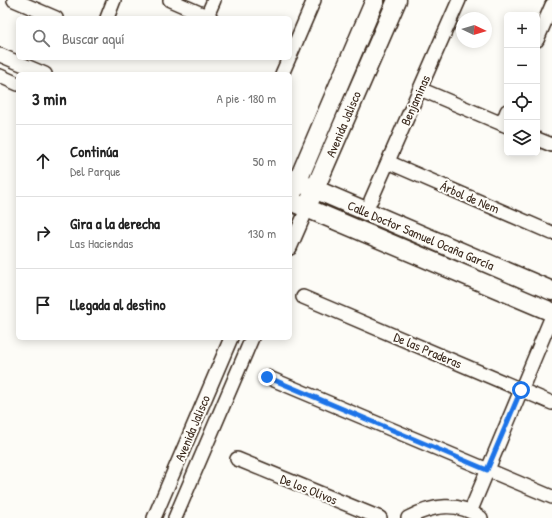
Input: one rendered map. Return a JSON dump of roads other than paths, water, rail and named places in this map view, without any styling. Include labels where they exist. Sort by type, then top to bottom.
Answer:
[{"type":"street","points":[[14,0],[51,16]]},
{"type":"street","points":[[108,16],[114,0]]},
{"type":"street","points":[[170,0],[207,16]]},
{"type":"street","points":[[209,16],[214,0]]},
{"type":"street","points":[[292,50],[314,0]]},
{"type":"street","name":"Avenida Jalisco","points":[[292,191],[294,181],[375,0]]},
{"type":"street","name":"Avenida Jalisco","points":[[292,243],[397,0]]},
{"type":"street","name":"Benjaminas","points":[[371,200],[459,0]]},
{"type":"street","points":[[540,0],[552,5],[540,33]]},
{"type":"street","points":[[0,55],[40,72]]},
{"type":"street","points":[[283,72],[288,60]]},
{"type":"street","points":[[0,76],[16,83]]},
{"type":"street","points":[[420,89],[504,125]]},
{"type":"street","points":[[540,140],[552,145]]},
{"type":"street","name":"Árbol de Nem","points":[[388,162],[552,233]]},
{"type":"street","name":"Calle Doctor Samuel Ocaña García","points":[[294,181],[552,291]]},
{"type":"street","name":"Calle Doctor Samuel Ocaña García","points":[[292,202],[552,312]]},
{"type":"street","name":"De las Praderas","points":[[303,297],[552,403]]},
{"type":"street","points":[[408,518],[416,514],[441,507],[455,507],[476,514],[487,470],[552,316]]},
{"type":"street","name":"Avenida Jalisco","points":[[154,518],[230,340]]},
{"type":"street","name":"Avenida Jalisco","points":[[175,518],[251,340]]},
{"type":"street","points":[[267,377],[552,497]]},
{"type":"street","name":"De los Olivos","points":[[237,459],[380,518]]}]
